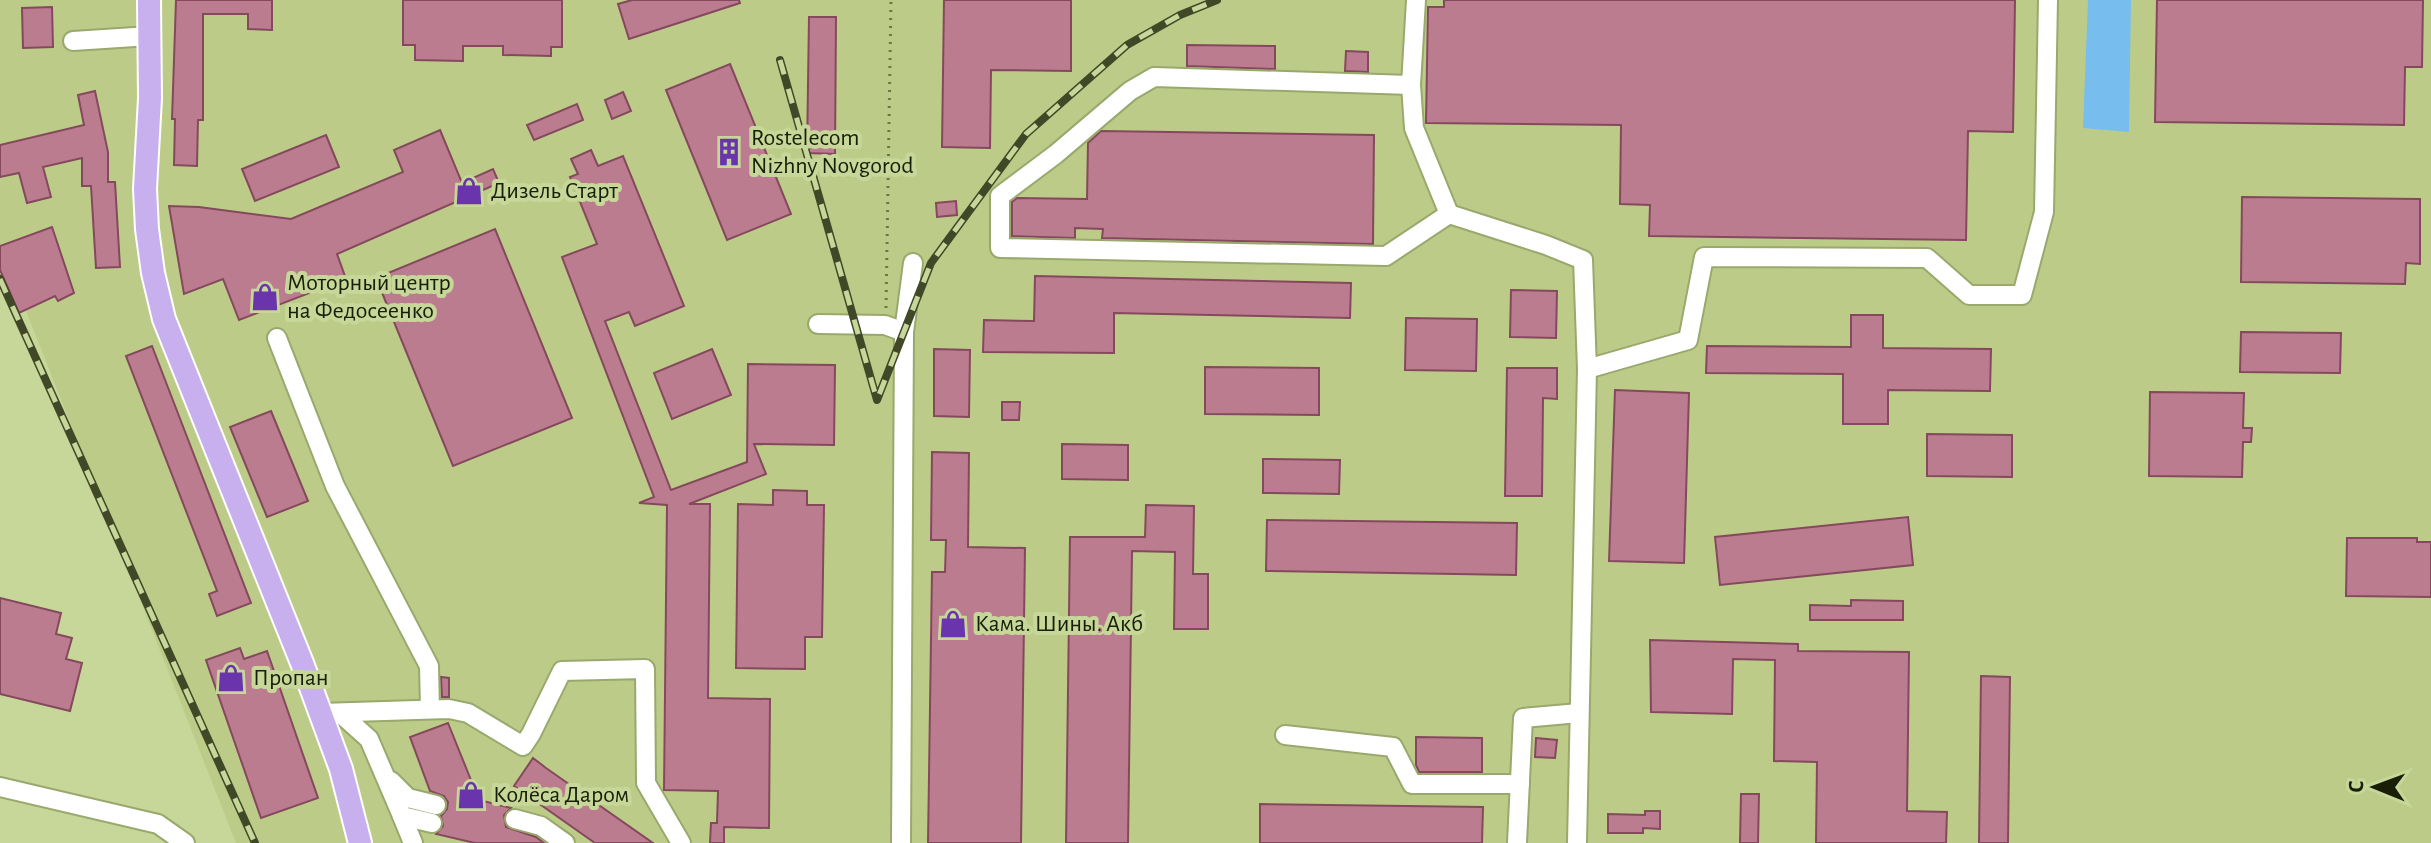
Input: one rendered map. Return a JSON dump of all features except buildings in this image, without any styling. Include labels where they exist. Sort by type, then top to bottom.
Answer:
[{"type":"main road","points":[[149,0],[145,189],[153,273],[164,319],[330,713],[360,843]]},
{"type":"lane","points":[[1416,0],[1411,85],[1414,128],[1449,214]]},
{"type":"lane","points":[[1587,369],[1688,340],[1704,257],[1927,258],[1969,295],[2022,295],[2044,212],[2048,0]]},
{"type":"lane","points":[[73,41],[150,36]]},
{"type":"lane","points":[[1411,85],[1154,77],[1130,91],[1056,154],[1000,196],[1000,248],[1386,256],[1449,214]]},
{"type":"lane","points":[[1449,214],[1583,260],[1587,369],[1577,843]]},
{"type":"lane","points":[[901,843],[904,332],[913,263]]},
{"type":"lane","points":[[818,324],[885,325],[904,332]]},
{"type":"lane","points":[[277,338],[335,486],[429,666],[430,709]]},
{"type":"lane","points":[[330,713],[449,709],[468,713],[523,746],[562,671],[645,669],[646,783],[681,843]]},
{"type":"lane","points":[[330,713],[369,739],[413,843]]},
{"type":"lane","points":[[1517,843],[1523,718],[1579,713]]},
{"type":"lane","points":[[1285,735],[1393,747],[1412,784],[1520,784]]},
{"type":"lane","points":[[384,773],[408,798],[434,814],[402,816]]},
{"type":"lane","points":[[0,787],[158,824],[185,843]]},
{"type":"lane","points":[[515,819],[541,826],[565,843]]},
{"type":"path","points":[[885,325],[891,0]]},
{"type":"shaded area","points":[[0,0],[2431,0],[2431,843],[236,843],[0,245]]},
{"type":"water","points":[[2088,0],[2131,0],[2129,132],[2083,128]]},
{"type":"railway","points":[[780,60],[877,400],[931,263],[1026,134],[1127,45],[1180,15],[1217,0]]},
{"type":"railway","points":[[0,279],[255,843]]},
{"type":"place","name":"Rostelecom Nizhny Novgorod","points":[[729,152]]},
{"type":"place","name":"Дизель Старт","points":[[469,191]]},
{"type":"place","name":"Моторный центр на Федосеенко","points":[[265,297]]},
{"type":"place","name":"Кама. Шины. Акб","points":[[953,624]]},
{"type":"place","name":"Пропан","points":[[231,678]]},
{"type":"place","name":"Колёса Даром","points":[[471,795]]}]
